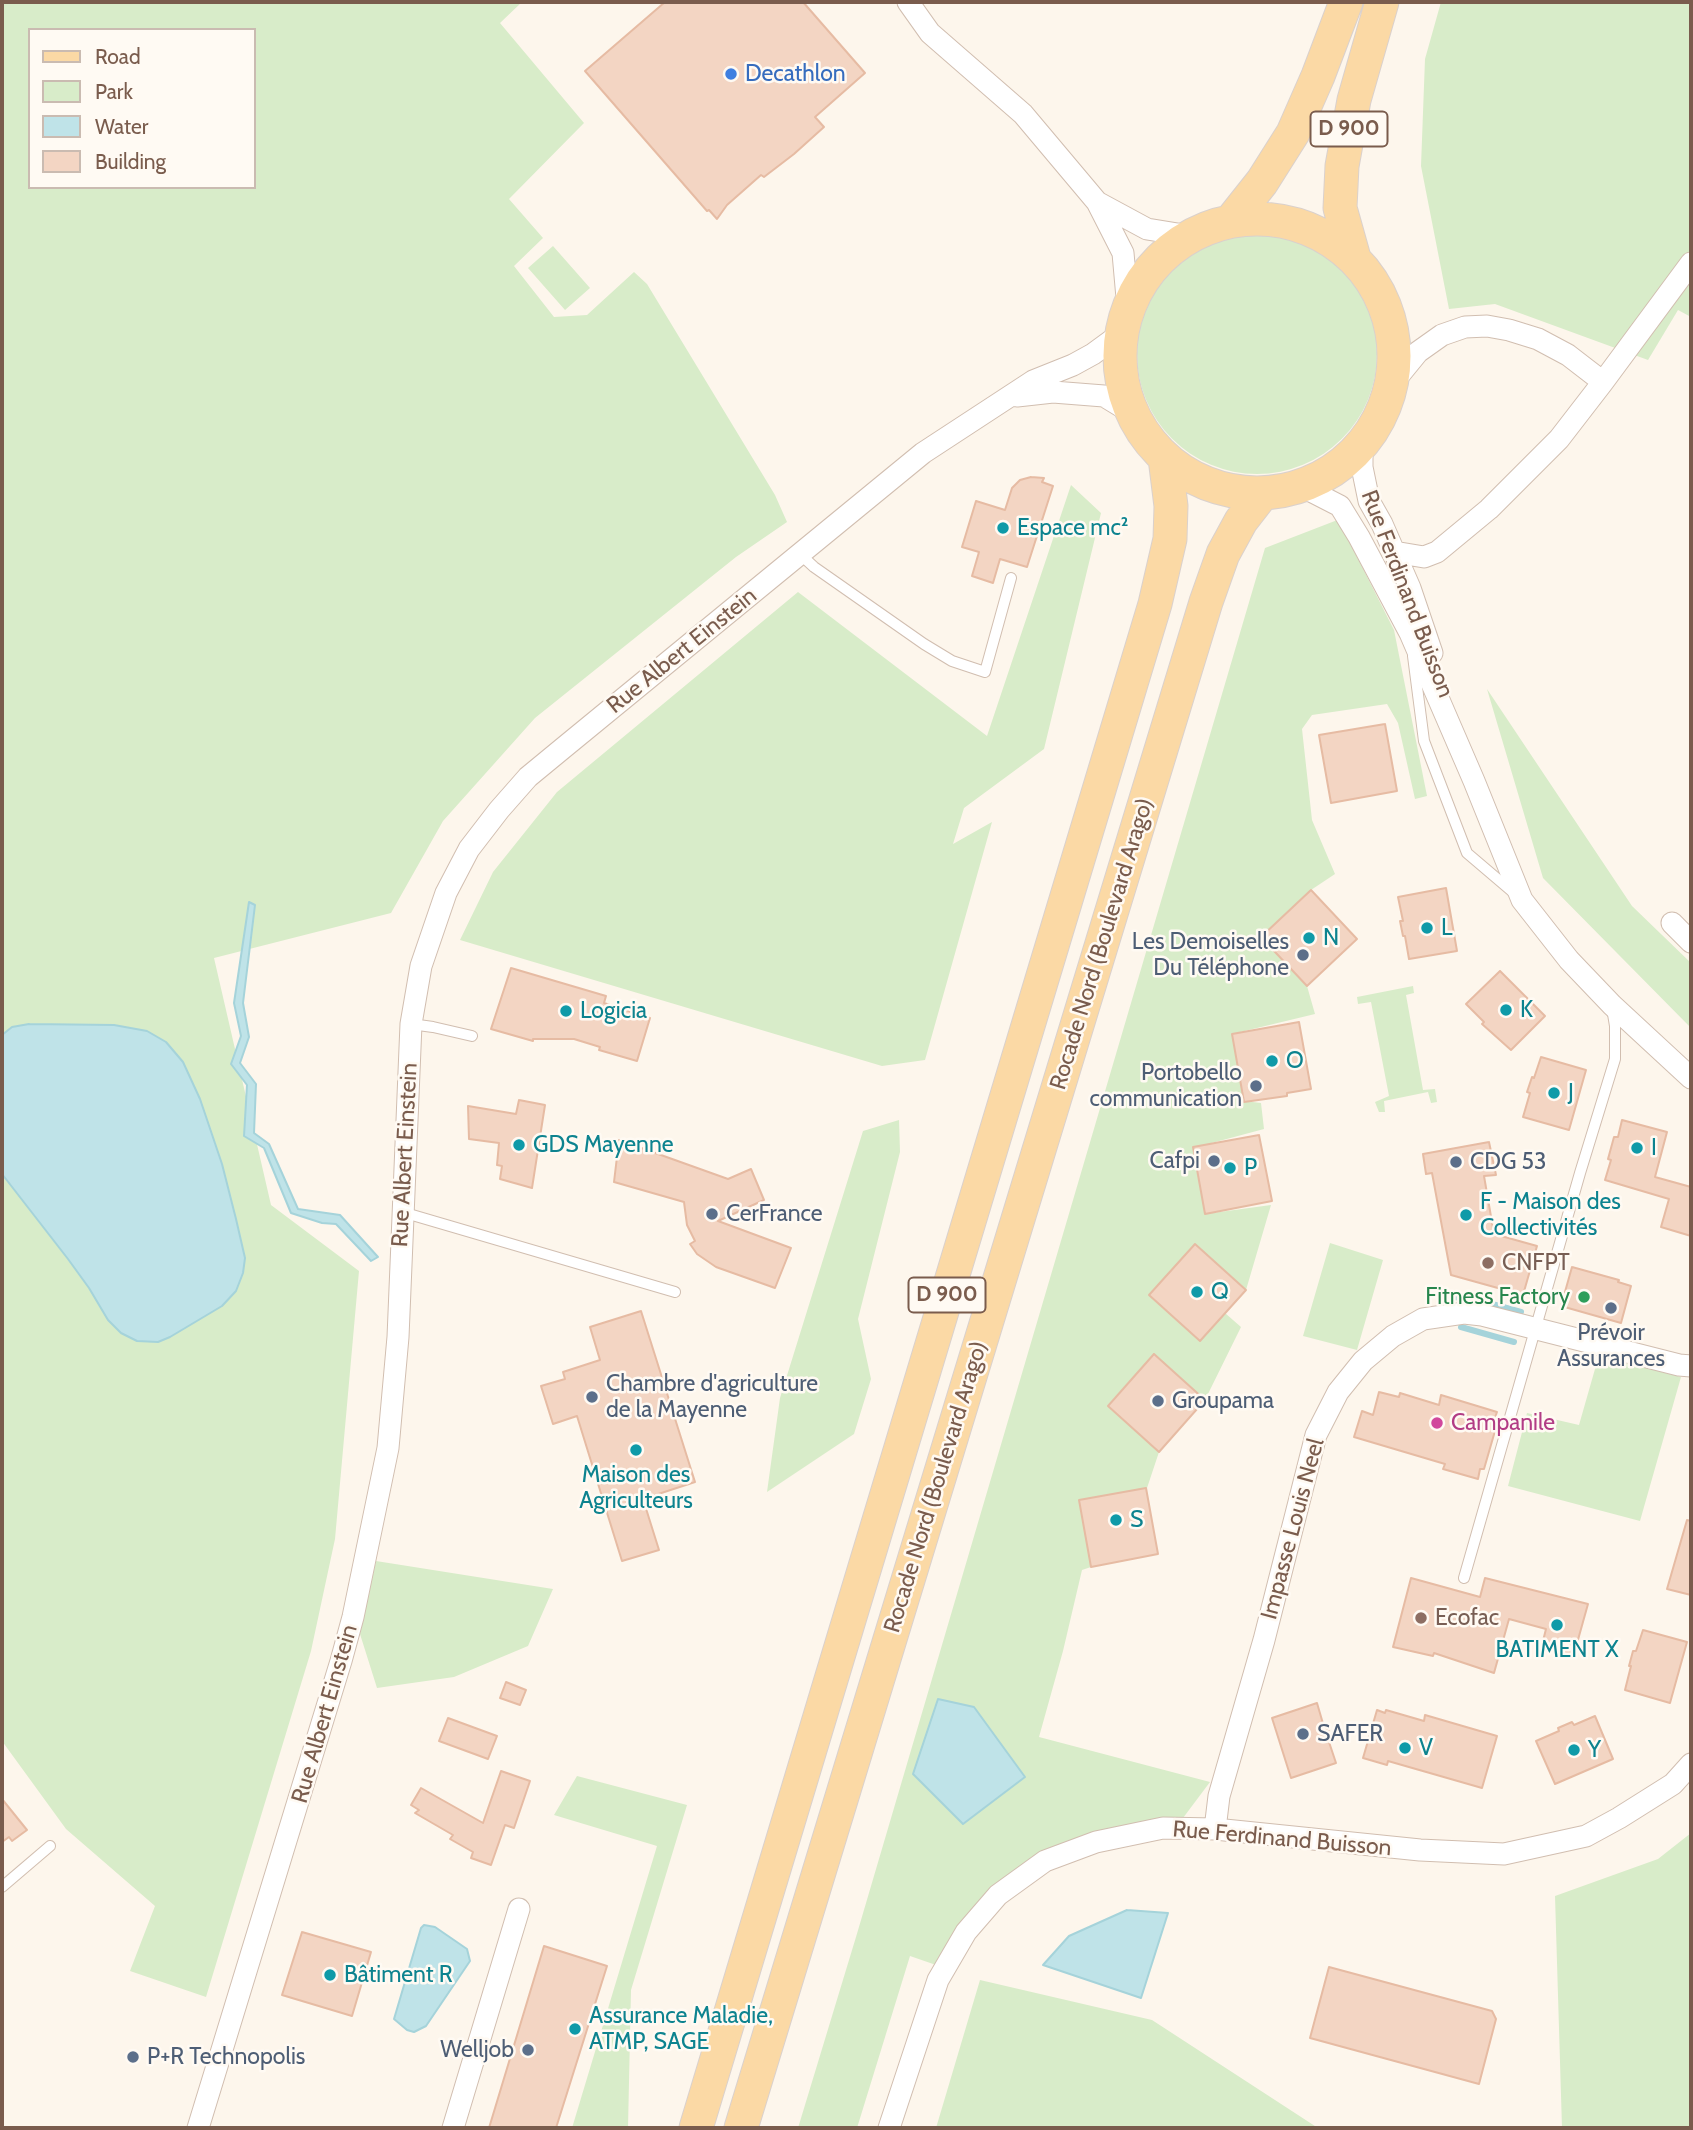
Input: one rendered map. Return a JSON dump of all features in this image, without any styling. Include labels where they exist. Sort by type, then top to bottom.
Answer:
[{"type":"main road","name":"D 900","points":[[1231,221],[1262,182],[1293,133],[1346,2]]},
{"type":"main road","name":"D 900","points":[[1354,258],[1339,208],[1342,166],[1353,100],[1381,2]]},
{"type":"main road","points":[[1275,220],[1317,233],[1354,258],[1375,285],[1389,316],[1394,351],[1391,385],[1380,417],[1362,445],[1335,470],[1301,486],[1262,494],[1227,490],[1194,478],[1165,458],[1146,437],[1132,413],[1124,387],[1120,359],[1126,321],[1139,287],[1153,267],[1170,250],[1190,236],[1231,221],[1275,220]]},
{"type":"main road","name":"D 900","points":[[696,2128],[1155,604],[1170,540],[1171,506],[1165,458]]},
{"type":"main road","name":"Rocade Nord (Boulevard Arago)","points":[[741,2128],[1206,602],[1223,554],[1241,521],[1262,494]]},
{"type":"street","points":[[908,2],[930,33],[1023,114],[1097,202],[1123,253],[1126,321]]},
{"type":"street","points":[[1097,202],[1147,229],[1190,236]]},
{"type":"street","points":[[1394,552],[1424,557],[1437,552],[1489,509],[1559,439],[1691,263]]},
{"type":"street","name":"Rue Albert Einstein","points":[[198,2128],[353,1617],[388,1448],[398,1337],[411,1024],[421,966],[446,892],[469,849],[528,777],[923,453],[1033,381],[1093,354],[1126,321]]},
{"type":"street","points":[[1391,385],[1418,352],[1442,335],[1465,327],[1487,326],[1538,339],[1568,355],[1603,382]]},
{"type":"street","name":"Rue Albert Einstein","points":[[990,409],[1020,395],[1053,392],[1104,396],[1132,413]]},
{"type":"street","name":"Rue Ferdinand Buisson","points":[[1362,445],[1362,467],[1369,501],[1414,601],[1474,781]]},
{"type":"street","name":"Rue Ferdinand Buisson","points":[[1301,486],[1340,506],[1359,537],[1410,633],[1522,900],[1569,960],[1612,1005],[1691,1078]]},
{"type":"street","points":[[1672,923],[1691,942]]},
{"type":"street","name":"Impasse Louis Neel","points":[[1215,1829],[1219,1796],[1264,1640],[1316,1434],[1338,1392],[1363,1361],[1393,1336],[1423,1319],[1464,1313],[1482,1315],[1691,1366]]},
{"type":"street","name":"Rue Ferdinand Buisson","points":[[889,2128],[937,1980],[966,1932],[998,1895],[1045,1861],[1096,1842],[1163,1828],[1215,1829],[1420,1850],[1504,1854],[1586,1836],[1672,1784],[1691,1764]]},
{"type":"street","points":[[453,2128],[519,1909]]},
{"type":"lane","points":[[800,554],[814,567],[924,644],[952,661],[985,672],[1012,578]]},
{"type":"lane","points":[[1410,633],[1424,741],[1467,853],[1522,900]]},
{"type":"lane","points":[[1464,1578],[1615,1059],[1612,1005]]},
{"type":"lane","points":[[411,1024],[472,1036]]},
{"type":"lane","points":[[402,1212],[675,1293]]},
{"type":"lane","points":[[2,1887],[50,1846]]},
{"type":"green space","points":[[2,2],[522,2],[500,23],[584,123],[509,199],[543,238],[514,266],[554,317],[587,315],[634,272],[647,284],[775,495],[787,522],[736,557],[535,718],[443,821],[391,913],[214,958],[271,1205],[359,1271],[335,1539],[311,1651],[206,1997],[130,1971],[155,1906],[66,1829],[2,1741]]},
{"type":"green space","points":[[1441,2],[1691,2],[1691,317],[1678,310],[1648,360],[1495,304],[1449,309],[1421,166],[1425,59]]},
{"type":"green space","points":[[1245,234],[1269,234],[1314,248],[1342,269],[1357,287],[1368,308],[1375,331],[1375,377],[1368,400],[1357,421],[1342,439],[1314,460],[1292,469],[1269,474],[1245,474],[1200,460],[1181,447],[1164,430],[1151,411],[1142,389],[1137,366],[1137,342],[1151,297],[1164,278],[1181,261],[1200,248],[1222,239]]},
{"type":"green space","points":[[553,246],[590,288],[565,310],[528,268]]},
{"type":"green space","points":[[1071,485],[1101,513],[1044,749],[964,808],[953,844],[992,822],[925,1060],[882,1066],[460,940],[493,872],[557,792],[798,592],[987,736]]},
{"type":"green space","points":[[1340,519],[1394,630],[1427,796],[1415,799],[1398,723],[1387,704],[1312,715],[1302,729],[1312,820],[1335,874],[1311,890],[1261,937],[1307,986],[1315,1014],[1232,1034],[1244,1101],[1261,1103],[1264,1129],[1193,1148],[1205,1214],[1271,1205],[1246,1290],[1195,1244],[1149,1295],[1200,1341],[1225,1313],[1241,1327],[1205,1400],[1154,1354],[1108,1405],[1159,1452],[1146,1491],[1091,1567],[1082,1570],[1039,1737],[1210,1782],[1183,1818],[1033,1863],[936,1965],[910,1956],[857,2128],[798,2128],[1265,548]]},
{"type":"green space","points":[[1487,689],[1632,906],[1691,963],[1691,1028],[1543,878]]},
{"type":"green space","points":[[1413,986],[1414,993],[1406,995],[1423,1090],[1435,1089],[1437,1102],[1431,1103],[1428,1092],[1384,1101],[1385,1112],[1379,1112],[1375,1102],[1389,1096],[1371,1002],[1358,1004],[1357,997]]},
{"type":"green space","points":[[899,1120],[900,1152],[858,1319],[871,1379],[854,1434],[767,1492],[780,1398],[863,1131]]},
{"type":"green space","points":[[1330,1243],[1383,1260],[1357,1350],[1303,1336]]},
{"type":"green space","points":[[1599,1355],[1681,1377],[1640,1521],[1508,1486],[1527,1413],[1579,1425]]},
{"type":"green space","points":[[376,1561],[553,1589],[528,1646],[454,1677],[377,1688],[360,1634]]},
{"type":"green space","points":[[577,1776],[687,1805],[631,1990],[628,2128],[572,2128],[657,1846],[554,1815]]},
{"type":"green space","points":[[1691,1833],[1691,2128],[1562,2128],[1555,1896],[1658,1859]]},
{"type":"green space","points":[[980,1980],[1152,2020],[1318,2128],[936,2128]]},
{"type":"water","points":[[249,902],[255,905],[243,1003],[249,1037],[240,1063],[256,1084],[254,1133],[269,1144],[298,1209],[340,1215],[378,1257],[371,1261],[336,1224],[322,1223],[291,1213],[264,1148],[244,1136],[247,1085],[231,1064],[241,1036],[234,1003]]},
{"type":"water","points":[[29,1024],[114,1025],[147,1031],[166,1042],[183,1062],[200,1099],[222,1164],[245,1258],[236,1291],[222,1306],[170,1337],[158,1342],[137,1341],[121,1333],[108,1320],[68,1259],[2,1174],[2,1035],[12,1027]]},
{"type":"water","points":[[938,1699],[974,1707],[1025,1777],[963,1824],[913,1774]]},
{"type":"water","points":[[1127,1910],[1168,1913],[1141,1998],[1043,1965],[1069,1936]]},
{"type":"water","points":[[424,1925],[435,1927],[467,1949],[470,1961],[426,2026],[414,2032],[407,2030],[394,2019]]},
{"type":"building","points":[[665,2],[803,2],[865,73],[815,117],[824,127],[764,177],[761,175],[727,205],[717,219],[707,211],[585,71]]},
{"type":"building","name":"Espace mc²","points":[[1044,478],[1042,482],[1053,486],[1027,567],[1000,559],[993,583],[972,576],[979,552],[962,547],[976,501],[1005,510],[1012,488],[1020,480]]},
{"type":"building","points":[[1385,724],[1397,791],[1331,803],[1319,735]]},
{"type":"building","name":"L","points":[[1446,888],[1457,951],[1409,959],[1400,921],[1403,921],[1398,897]]},
{"type":"building","name":"N","points":[[1311,890],[1357,939],[1307,986],[1261,937]]},
{"type":"building","name":"Logicia","points":[[511,968],[606,996],[604,1003],[650,1018],[637,1061],[599,1050],[600,1047],[574,1039],[533,1041],[491,1029]]},
{"type":"building","name":"K","points":[[1500,971],[1545,1016],[1511,1050],[1482,1024],[1484,1022],[1466,1004]]},
{"type":"building","name":"O","points":[[1299,1022],[1311,1089],[1287,1093],[1287,1096],[1244,1102],[1232,1034]]},
{"type":"building","name":"J","points":[[1541,1057],[1586,1070],[1569,1130],[1523,1117],[1530,1093],[1527,1092]]},
{"type":"building","name":"GDS Mayenne","points":[[519,1100],[545,1105],[532,1188],[500,1179],[502,1166],[497,1165],[499,1143],[469,1139],[468,1106],[516,1114]]},
{"type":"building","name":"I","points":[[1622,1120],[1667,1132],[1655,1177],[1691,1187],[1691,1236],[1661,1227],[1669,1199],[1605,1180],[1614,1137],[1618,1137]]},
{"type":"building","name":"P","points":[[1259,1135],[1272,1201],[1205,1214],[1193,1147]]},
{"type":"building","name":"CerFrance","points":[[619,1140],[728,1179],[751,1169],[764,1200],[718,1221],[791,1248],[775,1288],[716,1267],[697,1254],[690,1244],[695,1241],[687,1225],[684,1202],[614,1182]]},
{"type":"building","name":"F - Maison des Collectivités","points":[[1489,1142],[1496,1175],[1484,1176],[1494,1234],[1537,1246],[1523,1295],[1451,1275],[1432,1173],[1426,1174],[1423,1154]]},
{"type":"building","name":"Q","points":[[1195,1244],[1246,1290],[1200,1341],[1149,1295]]},
{"type":"building","points":[[1572,1267],[1631,1286],[1621,1323],[1561,1306]]},
{"type":"building","name":"Maison des Agriculteurs","points":[[641,1311],[695,1482],[643,1499],[659,1550],[622,1561],[577,1416],[553,1424],[541,1386],[565,1379],[563,1372],[600,1360],[590,1327]]},
{"type":"building","points":[[1154,1354],[1205,1400],[1159,1452],[1108,1406]]},
{"type":"building","points":[[1379,1392],[1399,1397],[1400,1393],[1439,1405],[1441,1395],[1497,1412],[1493,1423],[1497,1424],[1484,1469],[1480,1469],[1478,1479],[1443,1469],[1445,1464],[1354,1437],[1362,1411],[1373,1415]]},
{"type":"building","name":"S","points":[[1146,1488],[1158,1554],[1091,1567],[1079,1500]]},
{"type":"building","points":[[1687,1520],[1691,1521],[1691,1595],[1667,1589]]},
{"type":"building","points":[[1411,1578],[1480,1597],[1485,1578],[1588,1604],[1574,1654],[1542,1645],[1546,1629],[1509,1619],[1494,1673],[1434,1653],[1433,1656],[1393,1647]]},
{"type":"building","name":"Y","points":[[1643,1630],[1687,1642],[1670,1703],[1625,1690],[1633,1651],[1636,1651]]},
{"type":"building","points":[[506,1682],[526,1690],[520,1705],[500,1698]]},
{"type":"building","name":"SAFER","points":[[1317,1703],[1324,1727],[1327,1726],[1332,1741],[1329,1742],[1336,1763],[1291,1778],[1272,1718]]},
{"type":"building","name":"V","points":[[1377,1710],[1424,1721],[1425,1715],[1497,1736],[1482,1788],[1388,1761],[1387,1765],[1363,1758]]},
{"type":"building","name":"Y","points":[[1595,1716],[1613,1759],[1555,1784],[1536,1741],[1572,1722],[1574,1725]]},
{"type":"building","points":[[448,1718],[497,1736],[488,1759],[439,1741]]},
{"type":"building","points":[[501,1771],[530,1781],[514,1828],[505,1825],[491,1865],[471,1858],[473,1852],[450,1839],[453,1835],[415,1813],[419,1810],[411,1805],[421,1788],[483,1823]]},
{"type":"building","points":[[2,1799],[27,1830],[12,1841],[9,1837],[2,1842]]},
{"type":"building","name":"Bâtiment R","points":[[302,1932],[371,1952],[352,2016],[282,1995]]},
{"type":"building","name":"Assurance Maladie, ATMP, SAGE","points":[[544,1946],[607,1966],[556,2128],[489,2128]]},
{"type":"building","points":[[1329,1967],[1492,2011],[1496,2019],[1479,2084],[1310,2038]]},
{"type":"waterway","points":[[1449,1296],[1521,1312]]},
{"type":"waterway","points":[[1461,1327],[1514,1342]]},
{"type":"place","name":"Decathlon","points":[[731,74]]},
{"type":"place","name":"Espace mc²","points":[[1003,528]]},
{"type":"place","name":"L","points":[[1427,928]]},
{"type":"place","name":"N","points":[[1309,938]]},
{"type":"place","name":"Les Demoiselles Du Téléphone","points":[[1303,955]]},
{"type":"place","name":"K","points":[[1506,1010]]},
{"type":"place","name":"Logicia","points":[[566,1011]]},
{"type":"place","name":"O","points":[[1272,1061]]},
{"type":"place","name":"Portobello communication","points":[[1256,1086]]},
{"type":"place","name":"J","points":[[1554,1093]]},
{"type":"place","name":"GDS Mayenne","points":[[519,1145]]},
{"type":"place","name":"I","points":[[1637,1148]]},
{"type":"place","name":"Cafpi","points":[[1214,1161]]},
{"type":"place","name":"CDG 53","points":[[1456,1162]]},
{"type":"place","name":"P","points":[[1230,1168]]},
{"type":"place","name":"CerFrance","points":[[712,1214]]},
{"type":"place","name":"F - Maison des Collectivités","points":[[1466,1215]]},
{"type":"place","name":"CNFPT","points":[[1488,1263]]},
{"type":"place","name":"Q","points":[[1197,1292]]},
{"type":"place","name":"Fitness Factory","points":[[1584,1297]]},
{"type":"place","name":"Prévoir Assurances","points":[[1611,1308]]},
{"type":"place","name":"Chambre d'agriculture de la Mayenne","points":[[592,1397]]},
{"type":"place","name":"Groupama","points":[[1158,1401]]},
{"type":"place","name":"Campanile","points":[[1437,1423]]},
{"type":"place","name":"Maison des Agriculteurs","points":[[636,1450]]},
{"type":"place","name":"S","points":[[1116,1520]]},
{"type":"place","name":"Ecofac","points":[[1421,1618]]},
{"type":"place","name":"BATIMENT X","points":[[1557,1625]]},
{"type":"place","name":"SAFER","points":[[1303,1734]]},
{"type":"place","name":"V","points":[[1405,1748]]},
{"type":"place","name":"Y","points":[[1574,1750]]},
{"type":"place","name":"Bâtiment R","points":[[330,1975]]},
{"type":"place","name":"Assurance Maladie, ATMP, SAGE","points":[[575,2029]]},
{"type":"place","name":"Welljob","points":[[528,2050]]},
{"type":"place","name":"P+R Technopolis","points":[[133,2057]]}]
